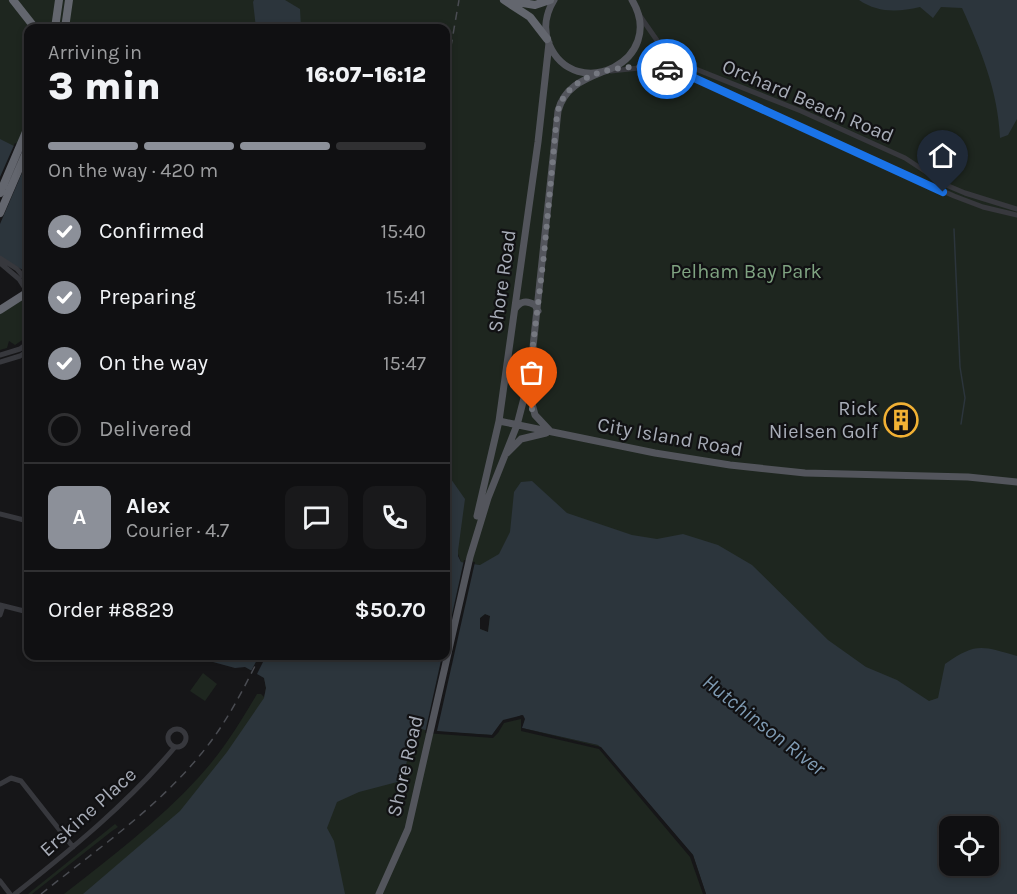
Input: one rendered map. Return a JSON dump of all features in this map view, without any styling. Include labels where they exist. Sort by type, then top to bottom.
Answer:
[{"type":"highway","points":[[13,0],[32,24]]},
{"type":"highway","points":[[56,24],[59,0]]},
{"type":"highway","points":[[66,24],[71,0]]},
{"type":"highway","points":[[506,0],[536,5],[552,0]]},
{"type":"highway","points":[[506,0],[530,17],[548,41]]},
{"type":"highway","points":[[0,193],[24,136]]},
{"type":"highway","points":[[0,213],[24,157]]},
{"type":"highway","points":[[0,310],[24,295]]},
{"type":"main road","name":"Shore Road","points":[[470,557],[473,532],[493,456],[499,421],[538,142],[548,41],[547,17],[552,0]]},
{"type":"main road","points":[[632,0],[638,11]]},
{"type":"main road","name":"Shore Road","points":[[450,646],[470,557],[488,498],[517,425],[528,386],[538,314],[558,111],[562,99],[575,85],[626,60],[636,46],[640,28],[638,11]]},
{"type":"main road","points":[[548,41],[558,58],[573,69],[585,73],[604,72]]},
{"type":"main road","points":[[514,311],[519,303],[526,302],[535,305],[538,314]]},
{"type":"main road","points":[[528,386],[530,402],[536,415],[552,432]]},
{"type":"main road","name":"City Island Road","points":[[499,421],[666,456],[730,465],[804,473],[968,477],[1017,482]]},
{"type":"main road","points":[[504,456],[521,439],[552,432]]},
{"type":"main road","name":"Shore Road","points":[[377,894],[408,829],[447,660]]},
{"type":"street","name":"Orchard Beach Road","points":[[638,11],[659,44],[670,56],[682,64],[794,108],[874,144],[904,158],[964,194],[1017,209]]},
{"type":"street","name":"Orchard Beach Road","points":[[604,72],[648,67],[680,72],[954,196],[983,207],[1017,215]]},
{"type":"street","points":[[0,258],[17,269],[24,277]]},
{"type":"street","points":[[0,263],[19,279],[24,287]]},
{"type":"street","points":[[0,355],[16,351],[24,346]]},
{"type":"street","points":[[0,362],[24,354]]},
{"type":"street","points":[[0,514],[24,520]]},
{"type":"street","points":[[0,615],[1,605],[24,611]]},
{"type":"street","name":"Erskine Place","points":[[15,894],[133,794],[175,747]]},
{"type":"street","points":[[0,784],[11,778],[21,781],[73,847]]},
{"type":"street","points":[[0,881],[10,894]]},
{"type":"green space","name":"Pelham Bay Park","points":[[0,0],[1017,0],[1017,703],[999,713],[481,631],[479,628],[480,565],[461,562],[450,532],[450,24],[24,24],[24,176],[0,169]],"holes":[[[485,614],[490,616],[488,632],[480,629],[480,618]]]},
{"type":"green space","points":[[24,299],[24,339],[15,345],[9,341],[7,348],[0,350],[0,314]]},
{"type":"green space","points":[[203,673],[217,684],[205,701],[190,691]]},
{"type":"green space","points":[[264,677],[330,717],[492,735],[500,724],[523,715],[522,728],[598,745],[693,855],[706,894],[64,894],[151,824],[199,777],[230,737],[257,694],[264,697],[266,688]]},
{"type":"green space","points":[[115,824],[118,827],[32,894],[28,894]]},
{"type":"water","points":[[254,0],[285,0],[300,9],[301,24],[256,24]]},
{"type":"water","points":[[859,0],[1017,0],[1017,119],[1008,135],[1000,138],[992,87],[982,55],[962,8],[941,7],[933,18],[920,7],[888,10],[873,7]]},
{"type":"water","points":[[0,139],[24,151],[24,271],[0,257]]},
{"type":"water","name":"Hutchinson River","points":[[450,478],[465,499],[458,556],[461,562],[480,565],[499,554],[510,532],[514,492],[521,482],[532,481],[567,513],[632,535],[657,539],[683,534],[718,545],[752,565],[828,640],[866,667],[897,680],[929,701],[938,698],[945,664],[964,652],[987,648],[1017,656],[1017,894],[706,894],[693,855],[598,745],[522,728],[522,715],[500,724],[492,735],[428,731],[419,728],[416,731],[401,781],[359,792],[337,802],[327,828],[334,841],[345,894],[83,894],[180,811],[227,752],[264,698],[266,688],[264,678],[245,667],[235,668],[206,660],[450,660]],"holes":[[[485,614],[490,616],[488,632],[480,629],[480,618]]]},
{"type":"pier","points":[[15,143],[24,147],[24,168],[0,224],[0,177]]},
{"type":"pier","points":[[464,560],[475,562],[437,731],[492,735],[503,720],[523,715],[525,719],[522,728],[601,747],[693,855],[706,894],[703,894],[690,857],[599,749],[521,731],[521,719],[504,723],[493,738],[425,733],[441,660],[450,660],[450,624]]},
{"type":"pier","points":[[257,660],[264,660],[256,676],[250,673]]},
{"type":"waterway","points":[[954,229],[960,367],[965,398],[961,424]]},
{"type":"railway","points":[[450,52],[459,0]]},
{"type":"railway","points":[[41,894],[125,828],[183,774],[201,754],[226,719],[258,660]]},
{"type":"way so far","points":[[532,409],[528,386],[536,334],[560,103],[575,85],[602,72],[641,67],[667,69]]},
{"type":"place","name":"Rick Nielsen Golf","points":[[901,420]]},
{"type":"route","points":[[667,69],[692,77],[943,192]]}]
